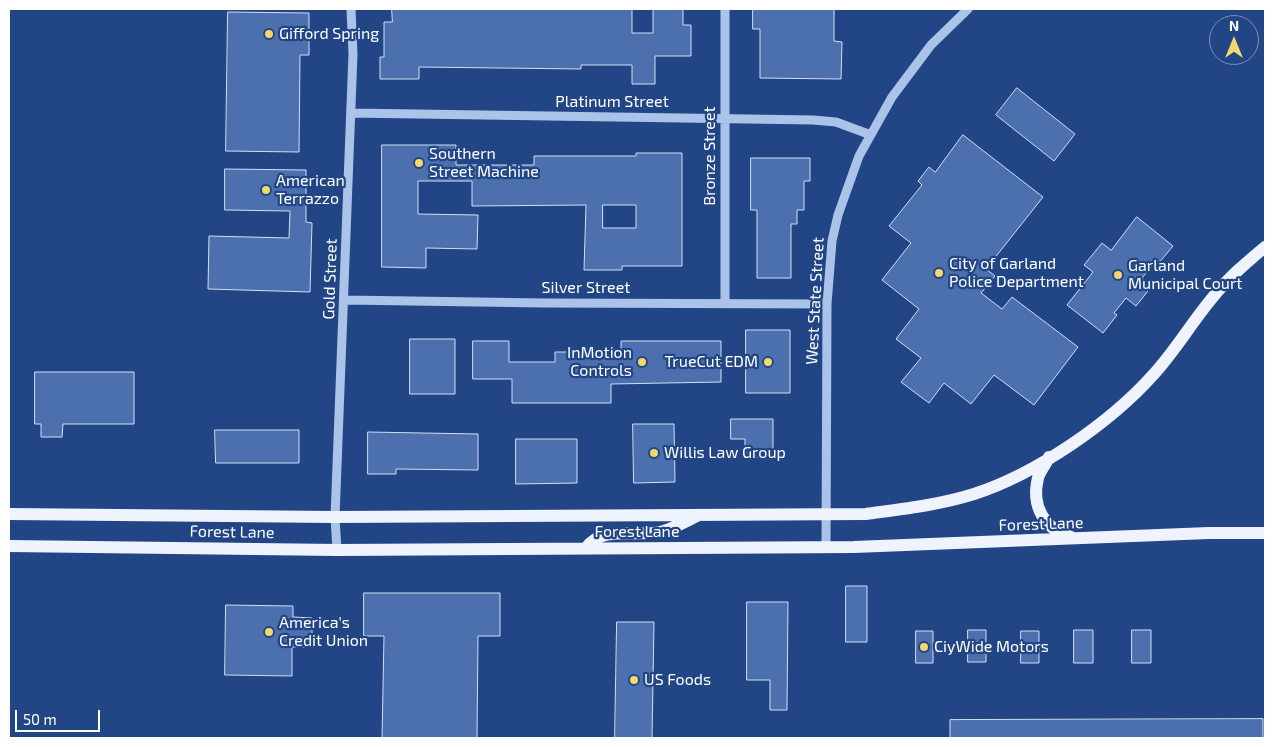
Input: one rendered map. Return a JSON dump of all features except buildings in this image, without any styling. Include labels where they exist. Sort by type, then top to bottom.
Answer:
[{"type":"main road","name":"Forest Lane","points":[[9,514],[335,517],[866,514],[950,500],[975,494],[1017,476],[1086,434],[1133,395],[1153,375],[1226,281],[1265,247]]},
{"type":"main road","points":[[1049,457],[1038,478],[1036,500],[1038,507],[1048,525],[1062,534],[1078,539]]},
{"type":"main road","points":[[586,548],[592,541],[601,536],[662,532],[702,514]]},
{"type":"main road","name":"Forest Lane","points":[[9,546],[336,550],[826,547],[1209,533],[1265,533]]},
{"type":"street","name":"Gold Street","points":[[336,550],[335,517],[353,54],[351,9]]},
{"type":"street","name":"Bronze Street","points":[[725,9],[725,303]]},
{"type":"street","name":"West State Street","points":[[826,547],[827,304],[832,242],[838,215],[859,156],[892,97],[931,45],[968,9]]},
{"type":"street","name":"Platinum Street","points":[[351,114],[819,120],[836,122],[871,135]]},
{"type":"street","name":"Silver Street","points":[[344,300],[827,304]]},
{"type":"place","name":"Gifford Spring","points":[[269,34]]},
{"type":"place","name":"Southern Street Machine","points":[[419,163]]},
{"type":"place","name":"American Terrazzo","points":[[266,190]]},
{"type":"place","name":"City of Garland Police Department","points":[[939,273]]},
{"type":"place","name":"Garland Municipal Court","points":[[1118,275]]},
{"type":"place","name":"InMotion Controls","points":[[642,362]]},
{"type":"place","name":"TrueCut EDM","points":[[768,362]]},
{"type":"place","name":"Willis Law Group","points":[[654,453]]},
{"type":"place","name":"America's Credit Union","points":[[269,632]]},
{"type":"place","name":"CiyWide Motors","points":[[924,647]]},
{"type":"place","name":"US Foods","points":[[634,680]]}]
